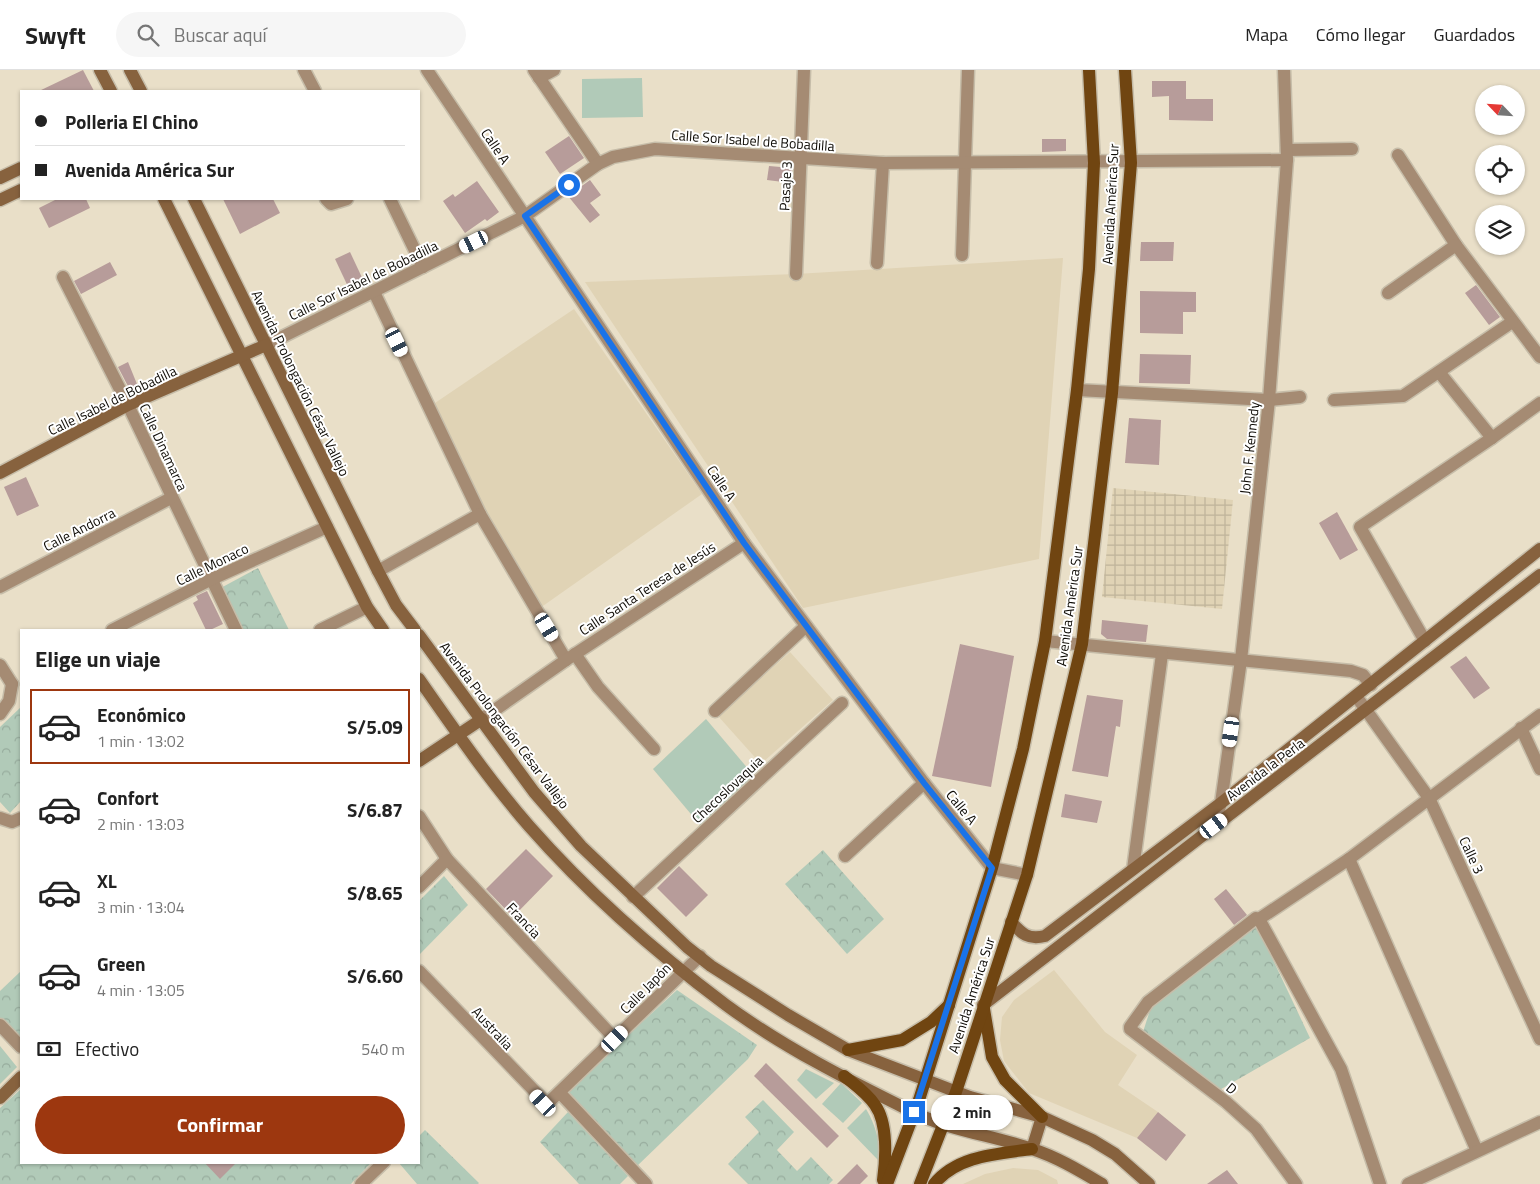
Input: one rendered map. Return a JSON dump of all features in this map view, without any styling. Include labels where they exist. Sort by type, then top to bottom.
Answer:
[{"type":"main road","points":[[100,70],[110,90]]},
{"type":"main road","points":[[130,70],[140,90]]},
{"type":"main road","name":"Avenida América Sur","points":[[887,1184],[925,1081],[992,868],[1023,749],[1045,642],[1077,390],[1089,269],[1094,163],[1089,70]]},
{"type":"main road","name":"Avenida América Sur","points":[[920,1184],[956,1092],[1027,875],[1082,644],[1112,393],[1131,163],[1125,70]]},
{"type":"main road","points":[[0,178],[20,168]]},
{"type":"main road","points":[[0,200],[20,190]]},
{"type":"main road","points":[[164,200],[367,607],[382,629]]},
{"type":"main road","name":"Avenida Prolongación César Vallejo","points":[[194,200],[378,571],[396,605],[414,629]]},
{"type":"main road","name":"Calle Isabel de Bobadilla","points":[[0,473],[128,405],[266,345]]},
{"type":"main road","name":"Avenida la Perla","points":[[1011,922],[1023,935],[1034,939],[1045,936],[1221,803],[1540,549]]},
{"type":"main road","name":"Avenida la Perla","points":[[983,1005],[1540,575]]},
{"type":"main road","name":"Avenida Prolongación César Vallejo","points":[[420,636],[534,792],[581,846],[687,947],[711,966],[788,1015],[848,1050],[956,1092],[1042,1117],[1092,1140],[1115,1154],[1149,1184]]},
{"type":"main road","points":[[420,680],[458,734],[530,826],[629,927],[748,1021],[844,1076],[914,1112],[944,1125],[1032,1149],[1073,1166],[1102,1184]]},
{"type":"main road","name":"Calle Santa Teresa de Jesús","points":[[420,760],[482,719]]},
{"type":"main road","points":[[848,1050],[902,1040],[931,1022],[950,1003]]},
{"type":"main road","points":[[983,1005],[992,1057],[1005,1080],[1042,1117],[1032,1149]]},
{"type":"main road","points":[[844,1076],[866,1094],[876,1106],[886,1141],[883,1184]]},
{"type":"main road","points":[[0,1098],[20,1078]]},
{"type":"main road","points":[[934,1184],[950,1169],[980,1156],[1032,1149]]},
{"type":"street","points":[[304,70],[314,90]]},
{"type":"street","name":"Calle A","points":[[427,70],[744,543],[924,783],[992,868]]},
{"type":"street","points":[[554,70],[536,74],[598,164]]},
{"type":"street","name":"Pasaje 3","points":[[796,274],[804,70]]},
{"type":"street","points":[[962,255],[968,70]]},
{"type":"street","name":"John F. Kennedy","points":[[1214,826],[1221,803],[1241,660],[1269,400],[1287,155],[1284,70]]},
{"type":"street","name":"Calle Sor Isabel de Bobadilla","points":[[266,345],[525,216],[598,164],[613,157],[655,149],[883,163],[1131,163],[1287,155],[1352,149]]},
{"type":"street","points":[[1398,155],[1456,245],[1540,358]]},
{"type":"street","points":[[877,262],[883,163]]},
{"type":"street","points":[[327,200],[331,204],[344,200]]},
{"type":"street","points":[[390,200],[423,267]]},
{"type":"street","points":[[1388,293],[1456,245]]},
{"type":"street","name":"Calle Dinamarca","points":[[63,277],[128,405],[236,629]]},
{"type":"street","points":[[374,292],[480,514],[570,657],[654,749]]},
{"type":"street","points":[[1334,400],[1403,396],[1512,322]]},
{"type":"street","points":[[1439,372],[1492,438]]},
{"type":"street","points":[[1077,390],[1269,400],[1300,397]]},
{"type":"street","points":[[1425,641],[1360,527],[1492,438],[1540,403]]},
{"type":"street","name":"Calle Andorra","points":[[0,587],[172,498]]},
{"type":"street","points":[[378,571],[480,514]]},
{"type":"street","name":"Calle Monaco","points":[[114,629],[212,579],[327,527]]},
{"type":"street","name":"Calle Santa Teresa de Jesús","points":[[482,719],[570,657],[744,543]]},
{"type":"street","points":[[322,629],[367,607]]},
{"type":"street","points":[[715,711],[806,626]]},
{"type":"street","points":[[1045,642],[1351,671],[1363,676],[1371,685]]},
{"type":"street","points":[[1133,869],[1162,654]]},
{"type":"street","points":[[0,665],[17,681],[10,701],[0,714]]},
{"type":"street","name":"Calle 3","points":[[1356,696],[1429,798],[1534,1010],[1540,1039]]},
{"type":"street","name":"Checoslovaquia","points":[[633,897],[842,704]]},
{"type":"street","points":[[1380,1184],[1341,1069],[1259,919],[1349,858],[1540,715]]},
{"type":"street","points":[[1521,728],[1540,769]]},
{"type":"street","points":[[844,856],[924,783]]},
{"type":"street","points":[[0,818],[12,822],[20,818]]},
{"type":"street","name":"Francia","points":[[420,818],[447,859],[615,1039]]},
{"type":"street","points":[[1349,858],[1477,1151]]},
{"type":"street","points":[[420,887],[447,859]]},
{"type":"street","points":[[992,868],[1027,875]]},
{"type":"street","name":"D","points":[[1259,919],[1256,918],[1148,1002],[1130,1027],[1226,1102],[1256,1129],[1296,1184]]},
{"type":"street","name":"Calle Japón","points":[[547,1104],[700,956]]},
{"type":"street","name":"Australia","points":[[420,972],[543,1103],[547,1104]]},
{"type":"street","points":[[0,1025],[20,1046]]},
{"type":"street","points":[[560,1093],[646,1184]]},
{"type":"street","points":[[1408,1184],[1540,1122]]},
{"type":"street","points":[[361,1184],[382,1164]]},
{"type":"shaded area","points":[[1063,258],[1039,559],[803,608],[585,282],[796,274]]},
{"type":"shaded area","points":[[574,309],[702,494],[540,608],[482,510],[432,405]]},
{"type":"shaded area","points":[[1113,488],[1233,500],[1222,609],[1102,597]]},
{"type":"shaded area","points":[[790,652],[833,700],[761,764],[718,716]]},
{"type":"shaded area","points":[[1054,970],[1105,1032],[1137,1055],[1118,1085],[1158,1112],[1137,1138],[1029,1093],[1004,1061],[1000,1040],[1002,1017],[1014,1000]]},
{"type":"shaded area","points":[[1013,1168],[1038,1170],[1057,1180],[1058,1184],[963,1184],[985,1174]]},
{"type":"green space","points":[[642,78],[643,117],[582,118],[582,79]]},
{"type":"green space","points":[[258,568],[288,629],[236,629],[217,590]]},
{"type":"green space","points":[[20,708],[20,802],[10,813],[0,802],[0,727]]},
{"type":"green space","points":[[706,719],[755,777],[701,826],[653,769]]},
{"type":"green space","points":[[823,850],[884,919],[847,954],[785,884]]},
{"type":"green space","points":[[444,876],[468,905],[420,954],[420,900]]},
{"type":"green space","points":[[1257,926],[1310,1038],[1216,1092],[1143,1032],[1151,1007],[1158,1000]]},
{"type":"green space","points":[[20,972],[20,1042],[0,1021],[0,991]]},
{"type":"green space","points":[[677,990],[757,1045],[748,1059],[635,1168],[565,1093]]},
{"type":"green space","points":[[0,1046],[17,1067],[0,1084]]},
{"type":"green space","points":[[806,1069],[834,1083],[816,1099],[797,1080]]},
{"type":"green space","points":[[841,1083],[862,1103],[843,1123],[822,1104]]},
{"type":"green space","points":[[20,1090],[20,1164],[370,1164],[351,1184],[0,1184],[0,1108]]},
{"type":"green space","points":[[763,1100],[794,1132],[777,1150],[797,1171],[811,1157],[833,1180],[829,1184],[748,1184],[728,1164],[759,1132],[745,1117]]},
{"type":"green space","points":[[866,1109],[877,1134],[879,1161],[847,1128]]},
{"type":"green space","points":[[568,1112],[628,1176],[620,1184],[579,1184],[540,1142]]},
{"type":"green space","points":[[425,1130],[479,1183],[417,1184],[400,1164],[420,1164],[420,1135]]},
{"type":"building","points":[[83,70],[93,90],[41,90]]},
{"type":"building","points":[[1152,81],[1186,81],[1186,99],[1213,99],[1213,121],[1169,120],[1169,96],[1152,97]]},
{"type":"building","points":[[569,136],[584,158],[560,174],[545,152]]},
{"type":"building","points":[[1042,139],[1066,139],[1066,151],[1042,152]]},
{"type":"building","points":[[769,166],[792,168],[791,183],[767,180]]},
{"type":"building","points":[[590,180],[601,195],[590,203],[600,215],[590,223],[568,196]]},
{"type":"building","points":[[477,181],[499,212],[465,233],[443,201],[453,194],[455,197]]},
{"type":"building","points":[[55,200],[86,200],[90,208],[49,228],[39,208]]},
{"type":"building","points":[[223,200],[274,200],[280,213],[240,234]]},
{"type":"building","points":[[1141,242],[1174,242],[1173,261],[1140,261]]},
{"type":"building","points":[[350,252],[366,286],[351,293],[335,259]]},
{"type":"building","points":[[110,262],[117,275],[81,294],[74,281]]},
{"type":"building","points":[[1476,285],[1500,317],[1489,325],[1465,293]]},
{"type":"building","points":[[1140,291],[1196,292],[1196,312],[1183,312],[1183,334],[1140,333]]},
{"type":"building","points":[[1140,354],[1191,355],[1190,384],[1139,383]]},
{"type":"building","points":[[128,362],[139,389],[131,392],[118,367]]},
{"type":"building","points":[[1129,418],[1161,420],[1159,465],[1125,463]]},
{"type":"building","points":[[26,477],[39,506],[17,516],[4,487]]},
{"type":"building","points":[[1337,512],[1358,550],[1340,560],[1319,523]]},
{"type":"building","points":[[207,591],[223,624],[212,629],[206,629],[193,603],[198,600],[196,596]]},
{"type":"building","points":[[1102,620],[1148,625],[1146,642],[1107,639],[1101,634]]},
{"type":"building","points":[[960,644],[1014,656],[991,787],[932,776]]},
{"type":"building","points":[[1466,656],[1490,688],[1474,699],[1450,667]]},
{"type":"building","points":[[1087,695],[1123,700],[1120,727],[1116,726],[1108,777],[1072,771]]},
{"type":"building","points":[[1065,794],[1102,801],[1097,823],[1061,817]]},
{"type":"building","points":[[526,849],[553,876],[513,917],[486,889]]},
{"type":"building","points":[[679,866],[708,895],[686,917],[657,888]]},
{"type":"building","points":[[1226,889],[1247,915],[1234,925],[1214,899]]},
{"type":"building","points":[[766,1063],[839,1136],[827,1148],[754,1076]]},
{"type":"building","points":[[1158,1112],[1186,1135],[1166,1161],[1137,1138]]},
{"type":"building","points":[[206,1164],[235,1164],[220,1179]]},
{"type":"building","points":[[857,1164],[868,1176],[860,1184],[837,1184]]},
{"type":"building","points":[[1227,1170],[1238,1184],[1207,1184]]},
{"type":"route","points":[[569,185],[525,216],[744,543],[924,783],[992,868],[914,1112]]}]
